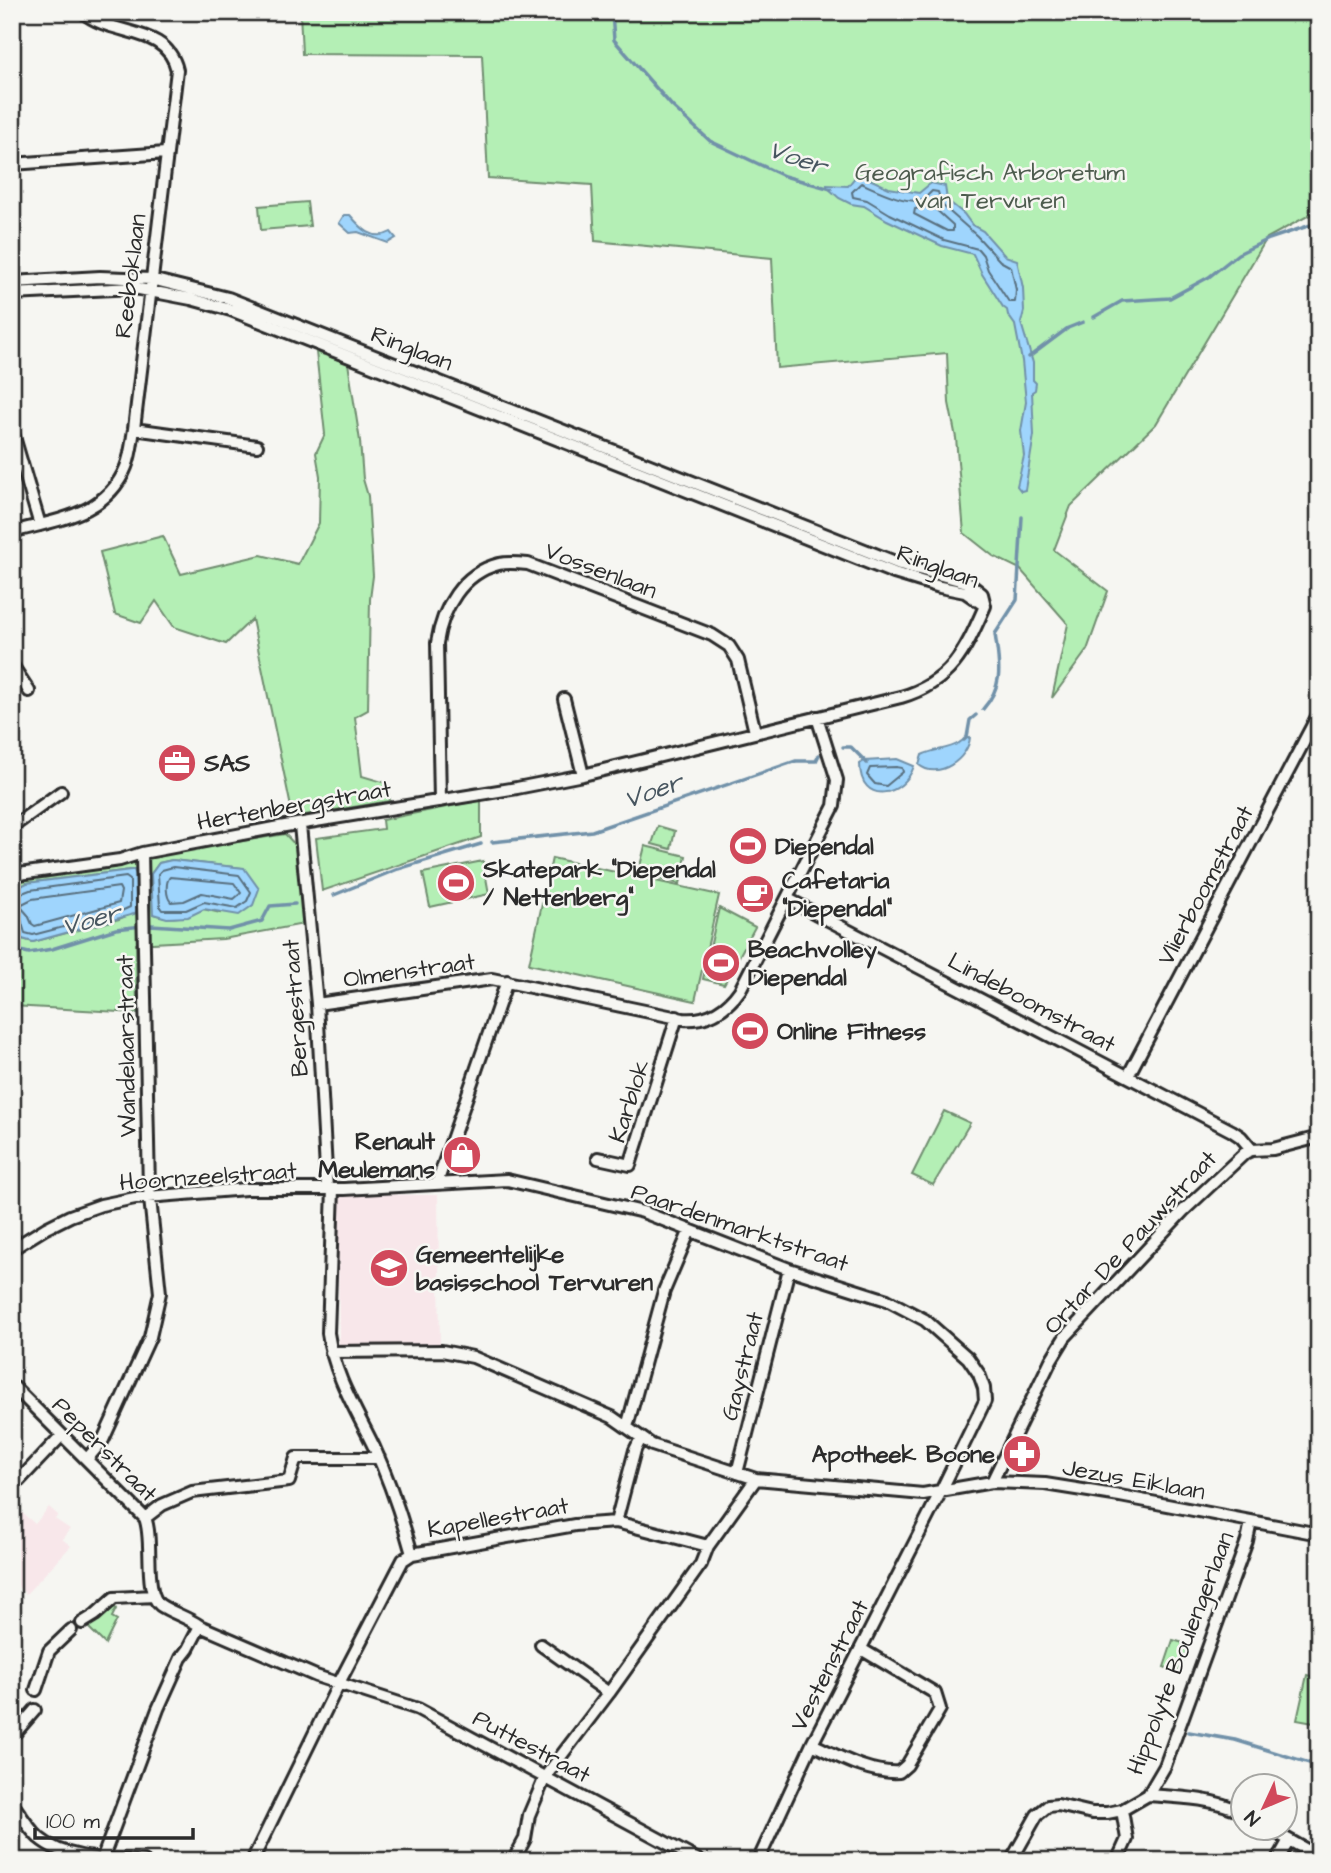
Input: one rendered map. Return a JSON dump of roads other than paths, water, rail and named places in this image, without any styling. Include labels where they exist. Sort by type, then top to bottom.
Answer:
[{"type":"street","name":"Reeboklaan","points":[[12,532],[79,515],[107,495],[120,481],[127,464],[134,429],[177,80],[175,61],[155,39],[91,20],[83,12]]},
{"type":"street","points":[[12,164],[166,153]]},
{"type":"street","name":"Ringlaan","points":[[12,282],[100,277],[150,284],[231,310],[894,573],[965,592],[985,606]]},
{"type":"street","name":"Ringlaan","points":[[12,293],[150,284]]},
{"type":"street","points":[[134,429],[257,446]]},
{"type":"street","points":[[12,430],[40,525]]},
{"type":"street","name":"Vossenlaan","points":[[440,801],[437,643],[440,625],[446,608],[467,582],[478,573],[499,564],[527,564],[712,635],[729,646],[738,660],[755,732]]},
{"type":"street","name":"Hertenbergstraat","points":[[12,875],[120,860],[142,853],[583,775],[912,693],[934,682],[953,666],[965,650],[985,606]]},
{"type":"street","points":[[12,665],[30,691]]},
{"type":"street","points":[[564,699],[583,775]]},
{"type":"street","name":"Vlierboomstraat","points":[[1128,1076],[1319,713]]},
{"type":"street","points":[[438,1183],[507,981],[677,1017],[702,1018],[714,1014],[733,999],[788,899],[827,822],[836,797],[837,780],[817,717]]},
{"type":"street","points":[[12,827],[61,792]]},
{"type":"street","name":"Bergestraat","points":[[300,825],[317,1004],[330,1189],[328,1334],[338,1374],[379,1458],[412,1554]]},
{"type":"street","name":"Wandelaarstraat","points":[[87,1459],[99,1447],[107,1432],[150,1337],[160,1285],[150,1196],[142,853]]},
{"type":"street","name":"Lindeboomstraat","points":[[788,899],[1232,1131],[1252,1150]]},
{"type":"street","name":"Olmenstraat","points":[[317,1004],[492,979],[507,981]]},
{"type":"street","name":"Karblok","points":[[598,1158],[630,1165],[677,1017]]},
{"type":"street","points":[[1252,1150],[1273,1149],[1319,1137]]},
{"type":"street","name":"Ortar De Pauwstraat","points":[[992,1482],[1051,1360],[1065,1337],[1182,1211],[1240,1157],[1252,1150]]},
{"type":"street","name":"Paardenmarktstraat","points":[[330,1189],[507,1180],[643,1212],[789,1269],[869,1293],[904,1308],[946,1337],[974,1366],[984,1388],[985,1401],[942,1491]]},
{"type":"street","name":"Hoornzeelstraat","points":[[12,1249],[46,1228],[89,1209],[150,1196],[246,1189],[330,1189]]},
{"type":"street","points":[[627,1427],[664,1292],[690,1230]]},
{"type":"street","name":"Gaystraat","points":[[737,1473],[789,1269]]},
{"type":"street","points":[[331,1352],[442,1351],[473,1357],[612,1417],[652,1445],[756,1479],[708,1546],[701,1564],[545,1777],[528,1815],[525,1839],[513,1861]]},
{"type":"street","name":"Peperstraat","points":[[12,1385],[145,1518],[150,1531],[154,1596]]},
{"type":"street","points":[[12,1488],[62,1435]]},
{"type":"street","points":[[616,1522],[635,1450],[641,1438]]},
{"type":"street","points":[[145,1518],[162,1505],[192,1492],[289,1481],[296,1458],[379,1458]]},
{"type":"street","name":"Jezus Eiklaan","points":[[756,1479],[923,1494],[992,1482],[1045,1484],[1319,1534]]},
{"type":"street","name":"Vestenstraat","points":[[758,1861],[812,1744],[942,1491]]},
{"type":"street","name":"Hippolyte Boulengerlaan","points":[[1011,1861],[1037,1815],[1048,1806],[1058,1805],[1092,1813],[1122,1810],[1147,1795],[1165,1766],[1247,1541],[1251,1521]]},
{"type":"street","name":"Kapellestraat","points":[[252,1861],[338,1683],[403,1560],[412,1554],[575,1525],[616,1522],[708,1546]]},
{"type":"street","points":[[82,1623],[114,1598],[154,1596],[161,1605],[188,1617],[200,1626],[338,1683]]},
{"type":"street","points":[[103,1857],[158,1709],[181,1658],[200,1626]]},
{"type":"street","points":[[36,1690],[49,1651],[71,1630]]},
{"type":"street","points":[[541,1646],[609,1693]]},
{"type":"street","points":[[812,1744],[863,1765],[882,1771],[899,1772],[907,1765],[940,1709],[936,1693],[861,1649]]},
{"type":"street","name":"Puttestraat","points":[[338,1683],[418,1709],[700,1861]]},
{"type":"street","points":[[12,1731],[16,1732],[35,1710]]},
{"type":"street","points":[[1147,1795],[1203,1800],[1230,1807]]},
{"type":"street","points":[[12,1803],[34,1833],[46,1843],[85,1858],[144,1861]]},
{"type":"street","points":[[1116,1861],[1127,1839],[1122,1810]]},
{"type":"street","points":[[1277,1861],[1288,1842]]},
{"type":"street","points":[[1293,1842],[1319,1857]]},
{"type":"water","points":[[856,176],[863,176],[889,188],[919,193],[931,183],[945,186],[947,200],[964,214],[972,225],[983,231],[1005,256],[1017,260],[1023,288],[1024,311],[1021,323],[1033,363],[1033,380],[1036,383],[1032,392],[1034,435],[1025,490],[1021,491],[1017,486],[1024,456],[1021,431],[1026,402],[1022,361],[1015,325],[1007,310],[982,274],[973,254],[942,246],[864,206],[839,198],[827,187],[848,186]]},
{"type":"water","points":[[344,215],[350,215],[368,232],[385,235],[391,232],[396,238],[388,243],[358,232],[350,233],[339,223]]},
{"type":"water","points":[[970,737],[964,752],[951,765],[935,770],[919,765],[922,755],[955,745]]},
{"type":"water","points":[[897,759],[914,766],[901,785],[883,792],[874,791],[867,786],[860,764],[864,761]]},
{"type":"water","points":[[172,860],[244,868],[259,889],[253,905],[239,915],[204,909],[188,917],[167,918],[153,914],[151,874],[159,863]]},
{"type":"water","points":[[134,870],[137,877],[137,911],[134,914],[33,942],[19,938],[12,894],[19,887],[27,883]]},
{"type":"waterway","name":"Voer","points":[[612,12],[614,40],[672,106],[710,141],[784,176],[831,189]]},
{"type":"waterway","points":[[1094,317],[1122,301],[1170,298],[1209,277],[1238,254],[1269,239],[1311,225],[1319,217]]},
{"type":"waterway","points":[[1029,357],[1068,328],[1083,322]]},
{"type":"waterway","name":"Voer","points":[[983,709],[998,682],[999,664],[995,634],[1017,600],[1022,517]]},
{"type":"waterway","name":"Voer","points":[[964,740],[970,720],[976,715]]},
{"type":"waterway","name":"Voer","points":[[843,747],[851,747],[867,763]]},
{"type":"waterway","name":"Voer","points":[[492,842],[592,831],[796,761],[816,761],[819,755]]},
{"type":"waterway","name":"Voer","points":[[334,895],[398,869],[481,844]]},
{"type":"waterway","name":"Voer","points":[[12,949],[29,953],[52,949],[116,929],[151,925],[229,930],[262,921],[270,906],[295,904]]},
{"type":"waterway","points":[[1189,1732],[1235,1740],[1319,1766]]},
{"type":"place","name":"SAS","points":[[177,763]]},
{"type":"place","name":"Diependal","points":[[748,846]]},
{"type":"place","name":"Skatepark \"Diependal / Nettenberg\"","points":[[456,883]]},
{"type":"place","name":"Cafetaria \"Diependal\"","points":[[755,894]]},
{"type":"place","name":"Beachvolley Diependal","points":[[721,963]]},
{"type":"place","name":"Online Fitness","points":[[750,1031]]},
{"type":"place","name":"Renault Meulemans","points":[[462,1155]]},
{"type":"place","name":"Gemeentelijke basisschool Tervuren","points":[[389,1268]]},
{"type":"place","name":"Apotheek Boone","points":[[1022,1454]]},
{"type":"park label","name":"Geografisch Arboretum van Tervuren","points":[[990,186]]}]
